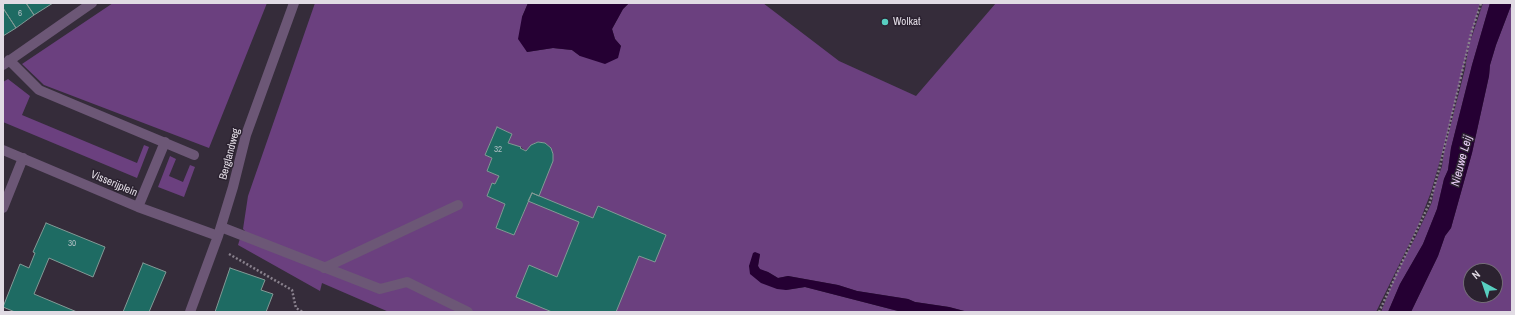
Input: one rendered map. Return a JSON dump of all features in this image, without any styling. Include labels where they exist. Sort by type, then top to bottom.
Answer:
[{"type":"street","points":[[92,3],[6,63],[39,90],[194,155]]},
{"type":"street","name":"Berglandweg","points":[[190,312],[233,188],[246,135],[294,3]]},
{"type":"street","points":[[138,207],[165,142]]},
{"type":"street","name":"Visserijplein","points":[[3,150],[138,207],[217,236],[324,268],[380,289],[407,282],[468,312]]},
{"type":"street","points":[[3,208],[23,158]]},
{"type":"street","points":[[324,268],[458,206]]},
{"type":"path","points":[[1378,312],[1430,202],[1471,34],[1482,3]]},
{"type":"path","points":[[217,236],[292,290],[295,310],[303,312]]},
{"type":"shaded area","points":[[113,3],[267,3],[209,148],[44,85],[22,64]]},
{"type":"shaded area","points":[[315,3],[528,3],[522,17],[527,52],[553,48],[572,50],[580,56],[621,46],[615,39],[612,29],[623,9],[629,3],[763,3],[839,61],[916,96],[996,3],[1480,3],[1470,42],[1483,3],[1490,3],[1472,65],[1451,148],[1448,170],[1444,179],[1437,209],[1423,244],[1400,284],[1388,312],[1381,312],[1396,274],[1432,202],[1465,69],[1469,44],[1445,143],[1431,192],[1418,226],[1376,312],[968,312],[788,276],[778,278],[768,272],[760,270],[758,266],[760,254],[749,266],[786,290],[805,287],[902,312],[389,312],[322,283],[320,291],[238,245],[242,232],[245,231],[243,229],[248,196]],"holes":[[[497,127],[512,134],[508,143],[521,147],[526,151],[531,145],[537,142],[545,143],[551,148],[553,154],[553,161],[532,193],[514,235],[496,228],[505,204],[487,196],[492,183],[495,184],[499,176],[487,171],[492,158],[485,155]]]},
{"type":"shaded area","points":[[1512,3],[1512,312],[1411,312],[1438,256],[1445,236],[1451,228],[1472,153],[1489,76],[1490,65]]},
{"type":"shaded area","points":[[8,79],[30,96],[22,115],[137,163],[144,145],[149,147],[137,178],[3,122],[3,82]]},
{"type":"shaded area","points":[[170,156],[176,159],[169,176],[183,182],[190,165],[195,167],[184,197],[158,187]]},
{"type":"water","points":[[528,3],[629,3],[623,9],[612,29],[615,39],[621,46],[618,58],[605,64],[580,56],[572,50],[553,48],[527,52],[518,39],[522,17]]},
{"type":"water","name":"Nieuwe Leij","points":[[1490,3],[1512,3],[1490,65],[1489,76],[1472,153],[1451,228],[1445,236],[1438,256],[1411,312],[1388,312],[1400,284],[1423,244],[1437,209],[1444,179],[1448,170],[1451,148],[1472,65]]},
{"type":"water","points":[[755,252],[760,254],[758,266],[760,269],[778,278],[788,276],[968,312],[902,312],[805,287],[786,290],[777,289],[761,283],[750,274],[749,266],[753,253]]},
{"type":"building","points":[[4,3],[26,3],[34,15],[16,28],[3,8]]},
{"type":"building","points":[[26,3],[53,3],[34,15]]},
{"type":"building","points":[[3,8],[16,28],[3,36]]},
{"type":"building","points":[[497,127],[512,134],[508,143],[521,147],[520,148],[526,151],[531,145],[538,142],[545,143],[551,148],[553,154],[553,161],[539,196],[532,193],[514,235],[496,228],[505,204],[487,196],[492,183],[495,184],[499,176],[487,171],[492,158],[485,155]]},
{"type":"building","points":[[532,193],[593,218],[598,206],[666,235],[655,262],[639,256],[616,312],[552,312],[516,297],[529,265],[557,277],[579,222],[528,201]]},
{"type":"building","points":[[46,223],[105,247],[93,277],[49,258],[34,294],[77,312],[15,312],[3,307],[20,264],[29,268],[35,253],[33,252]]},
{"type":"building","points":[[143,263],[166,272],[149,312],[123,312]]},
{"type":"building","points":[[230,268],[265,280],[261,290],[273,294],[266,312],[215,312]]},
{"type":"place","name":"Wolkat","points":[[885,22]]}]
